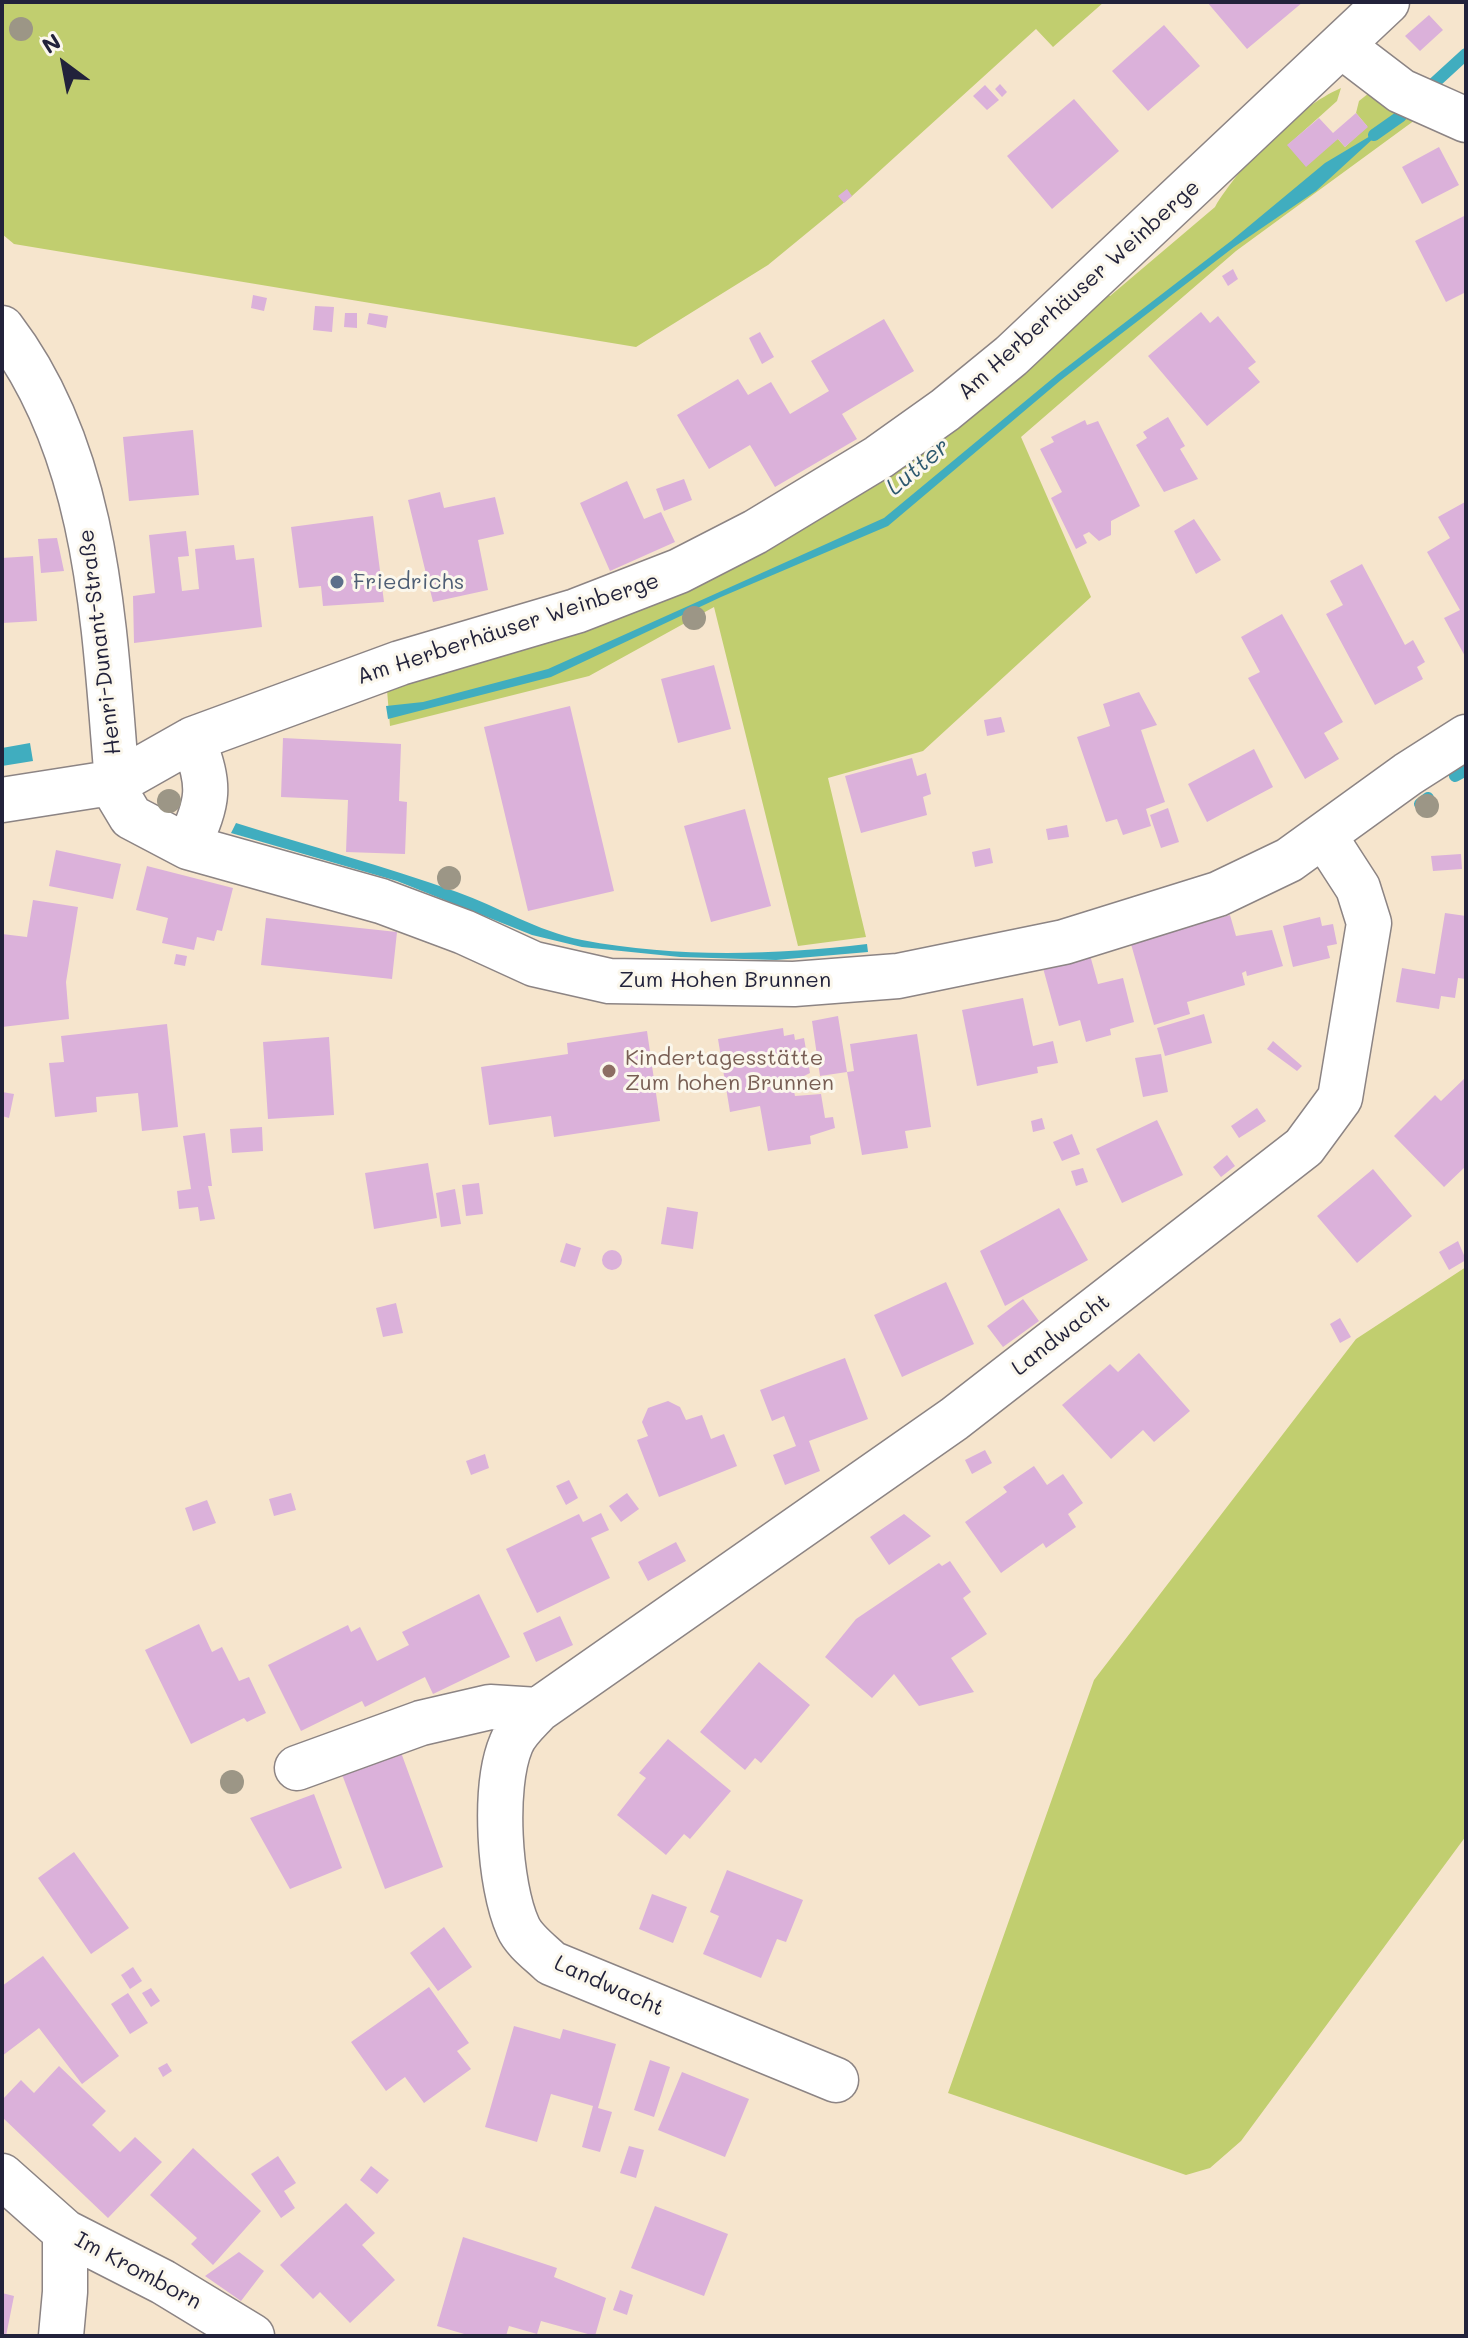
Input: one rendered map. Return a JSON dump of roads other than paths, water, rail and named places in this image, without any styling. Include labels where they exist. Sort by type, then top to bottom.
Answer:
[{"type":"street","name":"Am Herberhäuser Weinberge","points":[[117,782],[193,739],[400,663],[576,611],[679,571],[833,487],[945,410],[1011,356],[1387,2]]},
{"type":"street","points":[[1342,46],[1401,91],[1466,120]]},
{"type":"street","name":"Henri-Dunant-Straße","points":[[2,328],[50,414],[79,491],[102,619],[117,782]]},
{"type":"street","name":"Zum Hohen Brunnen","points":[[117,782],[119,797],[131,817],[188,847],[381,901],[464,932],[534,964],[609,981],[794,984],[898,976],[1064,942],[1257,879],[1325,837],[1363,805],[1466,737]]},
{"type":"street","points":[[188,847],[204,808],[207,790],[193,739]]},
{"type":"street","points":[[2,800],[117,782]]},
{"type":"street","name":"Landwacht","points":[[836,2080],[551,1963],[519,1931],[507,1895],[502,1792],[512,1742],[538,1710],[954,1419],[1304,1147],[1340,1098],[1361,991],[1369,923],[1358,888],[1325,837]]},
{"type":"street","points":[[297,1768],[421,1723],[490,1707],[538,1710]]},
{"type":"street","name":"Im Kromborn","points":[[2,2176],[65,2232],[163,2282],[252,2336]]},
{"type":"street","points":[[61,2336],[65,2232]]},
{"type":"water","points":[[1387,126],[1316,191],[1234,247],[1061,380],[888,526],[721,597],[551,677],[388,719],[386,706],[423,702],[548,669],[884,518],[1058,374],[1231,241],[1325,163]]},
{"type":"water","points":[[30,743],[33,761],[2,766],[2,748]]},
{"type":"water","points":[[236,823],[430,883],[549,931],[582,940],[653,950],[724,953],[796,951],[867,944],[868,952],[776,960],[680,957],[582,947],[532,935],[397,881],[231,833]]},
{"type":"waterway","name":"Lutter","points":[[1431,86],[1466,54]]},
{"type":"waterway","name":"Lutter","points":[[1374,135],[1401,116]]},
{"type":"waterway","points":[[1455,776],[1466,770]]},
{"type":"waterway","points":[[1420,804],[1428,798]]},
{"type":"place","name":"Friedrichs","points":[[337,582]]},
{"type":"place","name":"Kindertagesstätte Zum hohen Brunnen","points":[[609,1071]]}]
